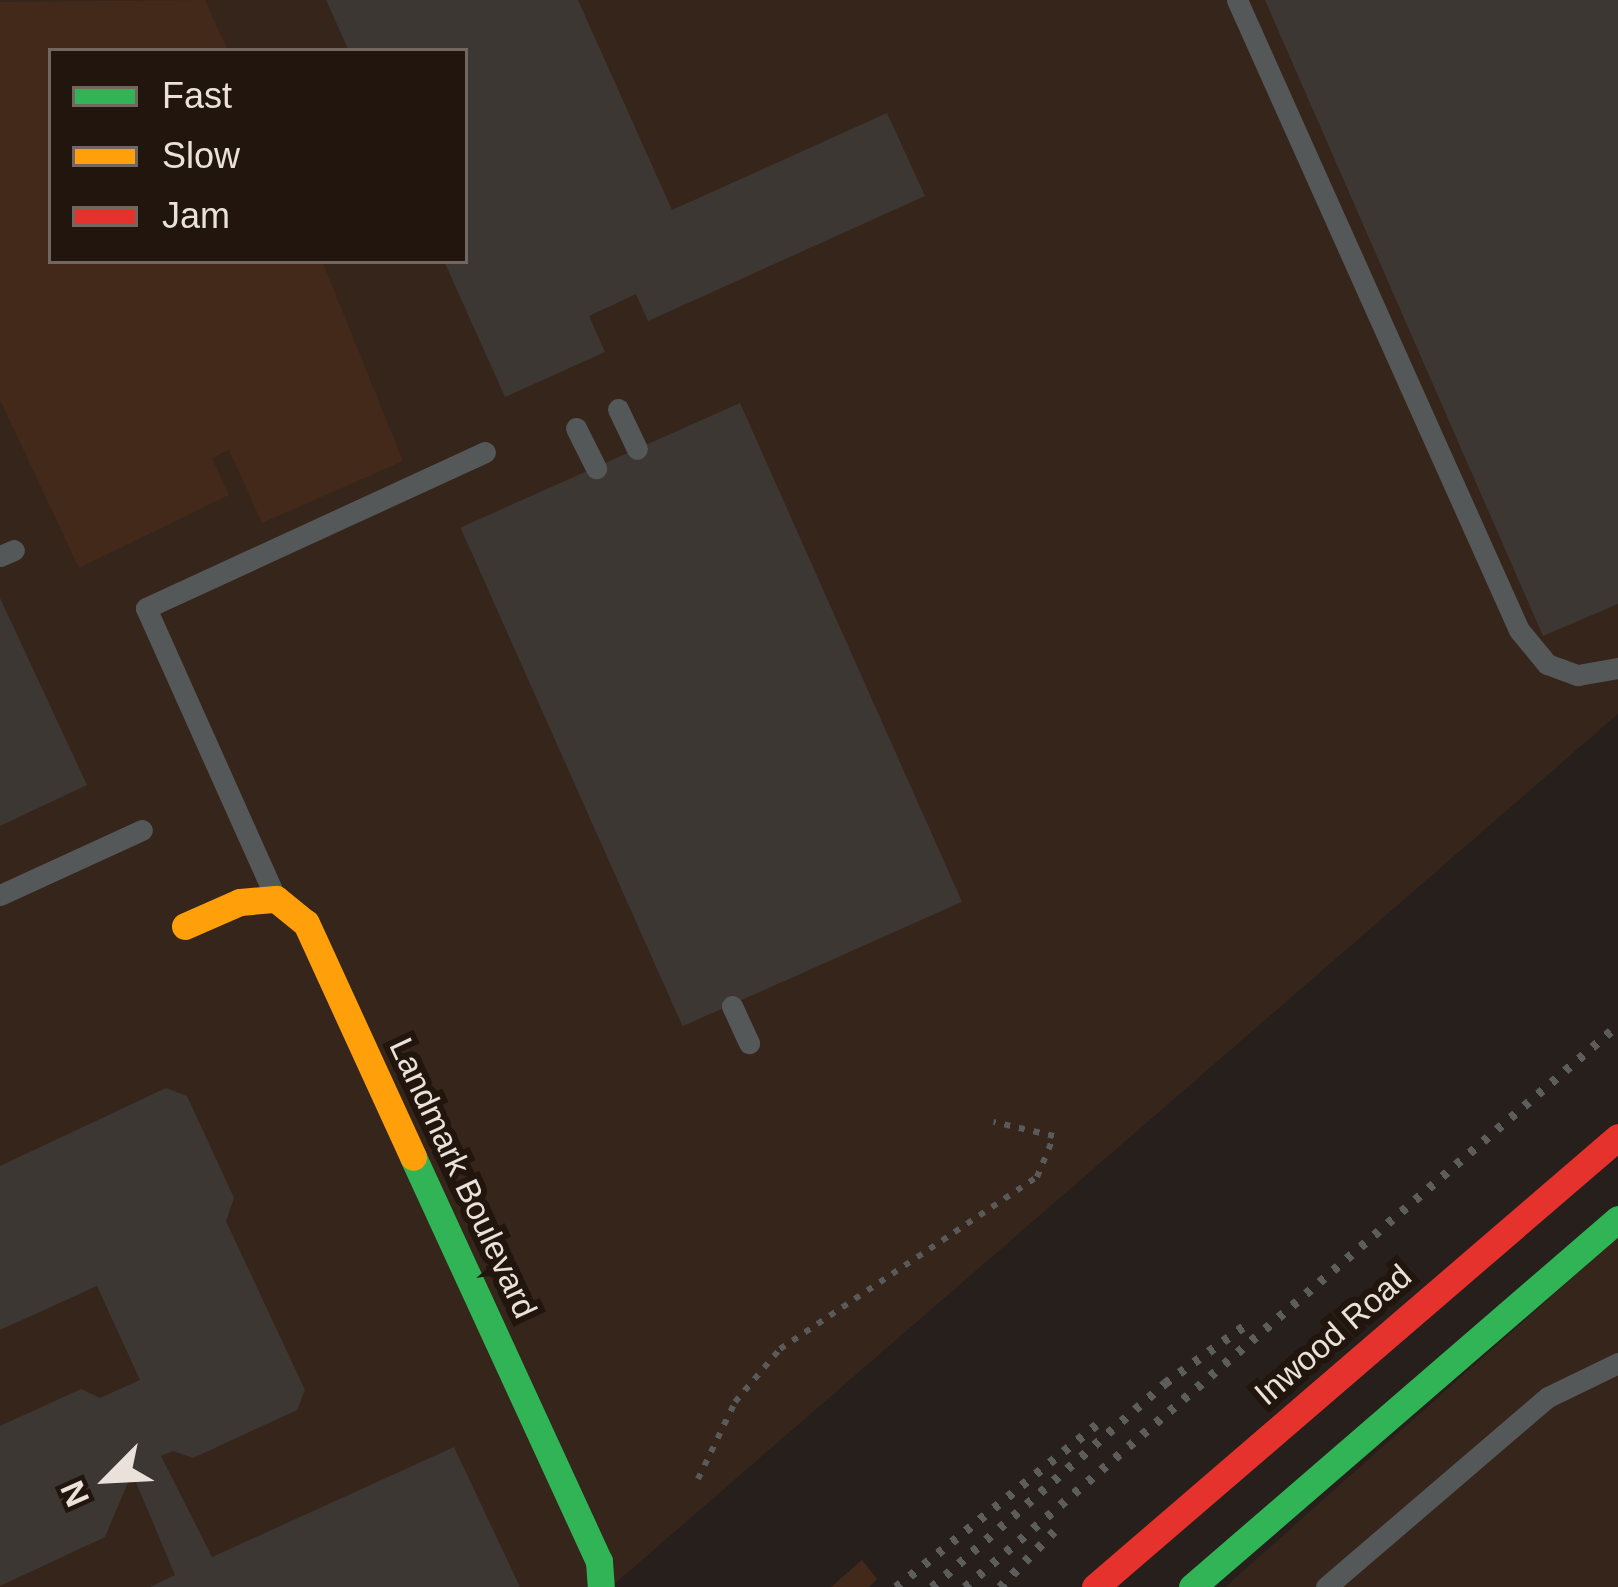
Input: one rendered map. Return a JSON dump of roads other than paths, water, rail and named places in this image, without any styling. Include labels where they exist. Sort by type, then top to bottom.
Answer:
[{"type":"main road","points":[[185,926],[240,902],[276,899]]},
{"type":"main road","name":"Landmark Boulevard","points":[[276,899],[306,923],[599,1561],[601,1587]]},
{"type":"main road","name":"Inwood Road","points":[[1095,1587],[1618,1137]]},
{"type":"main road","points":[[1192,1587],[1618,1220]]},
{"type":"lane","points":[[1237,0],[1508,581],[1519,630],[1547,664],[1578,675],[1618,668]]},
{"type":"lane","points":[[1294,127],[1316,118]]},
{"type":"lane","points":[[618,410],[637,449]]},
{"type":"lane","points":[[576,428],[596,468]]},
{"type":"lane","points":[[276,899],[146,608],[485,452]]},
{"type":"lane","points":[[0,895],[142,830]]},
{"type":"lane","points":[[732,1006],[749,1043]]},
{"type":"lane","points":[[1326,1587],[1548,1396],[1618,1363]]},
{"type":"railway","points":[[965,1587],[1618,1025]]},
{"type":"railway","points":[[932,1587],[1165,1383],[1251,1321]]},
{"type":"railway","points":[[896,1587],[1101,1421]]},
{"type":"railway","points":[[1000,1587],[1062,1523]]}]
